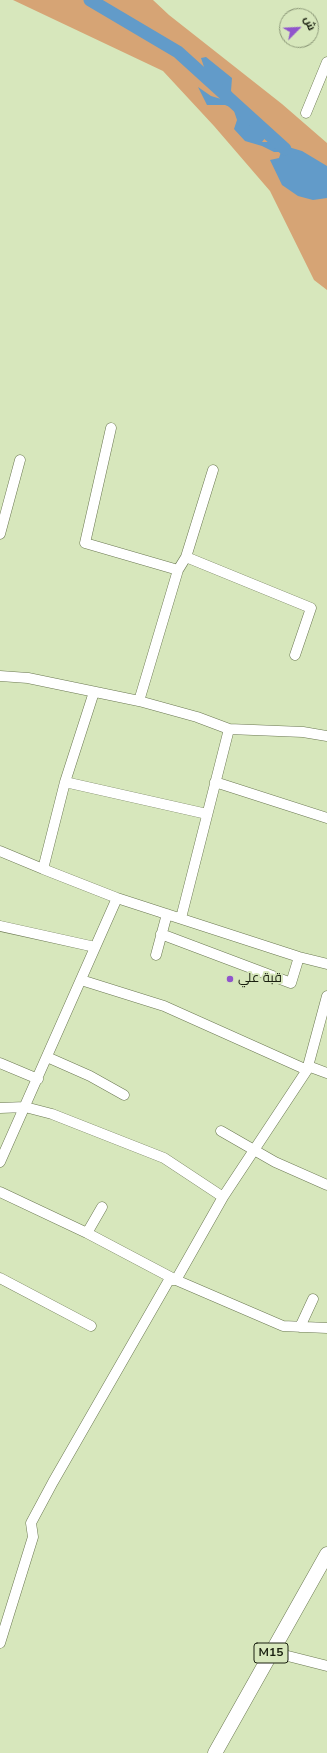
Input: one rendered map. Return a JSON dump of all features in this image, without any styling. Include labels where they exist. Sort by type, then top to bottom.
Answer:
[{"type":"highway","name":"M15","points":[[215,1753],[327,1554]]},
{"type":"street","points":[[306,113],[327,62]]},
{"type":"street","points":[[111,428],[85,543],[178,570]]},
{"type":"street","points":[[0,534],[20,460]]},
{"type":"street","points":[[139,701],[178,570],[186,557],[212,470]]},
{"type":"street","points":[[186,557],[310,608],[295,655]]},
{"type":"street","points":[[0,676],[28,678],[139,701],[198,718],[229,729],[303,732],[327,736]]},
{"type":"street","points":[[43,869],[65,782],[94,692]]},
{"type":"street","points":[[181,918],[229,729]]},
{"type":"street","points":[[65,782],[207,814]]},
{"type":"street","points":[[215,782],[327,818]]},
{"type":"street","points":[[0,851],[117,898],[299,957],[327,964]]},
{"type":"street","points":[[0,1162],[26,1107],[117,898]]},
{"type":"street","points":[[156,955],[167,914]]},
{"type":"street","points":[[0,926],[95,947]]},
{"type":"street","points":[[161,934],[291,983],[299,957]]},
{"type":"street","points":[[80,980],[164,1006],[308,1068],[327,1073]]},
{"type":"street","points":[[176,1280],[223,1196],[308,1068],[327,996]]},
{"type":"street","points":[[47,1057],[90,1076],[124,1095]]},
{"type":"street","points":[[0,1063],[38,1079]]},
{"type":"street","points":[[0,1108],[26,1107],[52,1114],[164,1158],[223,1196]]},
{"type":"street","points":[[221,1131],[275,1162],[327,1185]]},
{"type":"street","points":[[0,1192],[88,1233],[176,1280],[284,1326],[327,1328]]},
{"type":"street","points":[[88,1233],[102,1207]]},
{"type":"street","points":[[0,1278],[91,1326]]},
{"type":"street","points":[[0,1643],[33,1537],[31,1523],[169,1280],[176,1280]]},
{"type":"street","points":[[300,1327],[313,1299]]},
{"type":"street","points":[[272,1652],[327,1666]]},
{"type":"shaded area","points":[[13,0],[153,0],[169,15],[282,104],[327,143],[327,290],[314,280],[270,191],[214,126],[163,71]]},
{"type":"water","points":[[206,57],[232,78],[231,91],[246,118],[254,124],[264,126],[269,133],[262,142],[269,142],[272,137],[285,146],[302,151],[327,166],[327,198],[313,200],[298,196],[282,185],[270,160],[279,158],[281,152],[274,152],[262,146],[245,141],[234,129],[237,120],[233,108],[225,105],[207,105],[198,87],[211,96],[221,99],[222,95],[217,86],[211,85],[209,82],[201,58]]},
{"type":"waterway","points":[[90,0],[178,52],[285,149]]},
{"type":"place","name":"قبة علي","points":[[230,979]]}]
